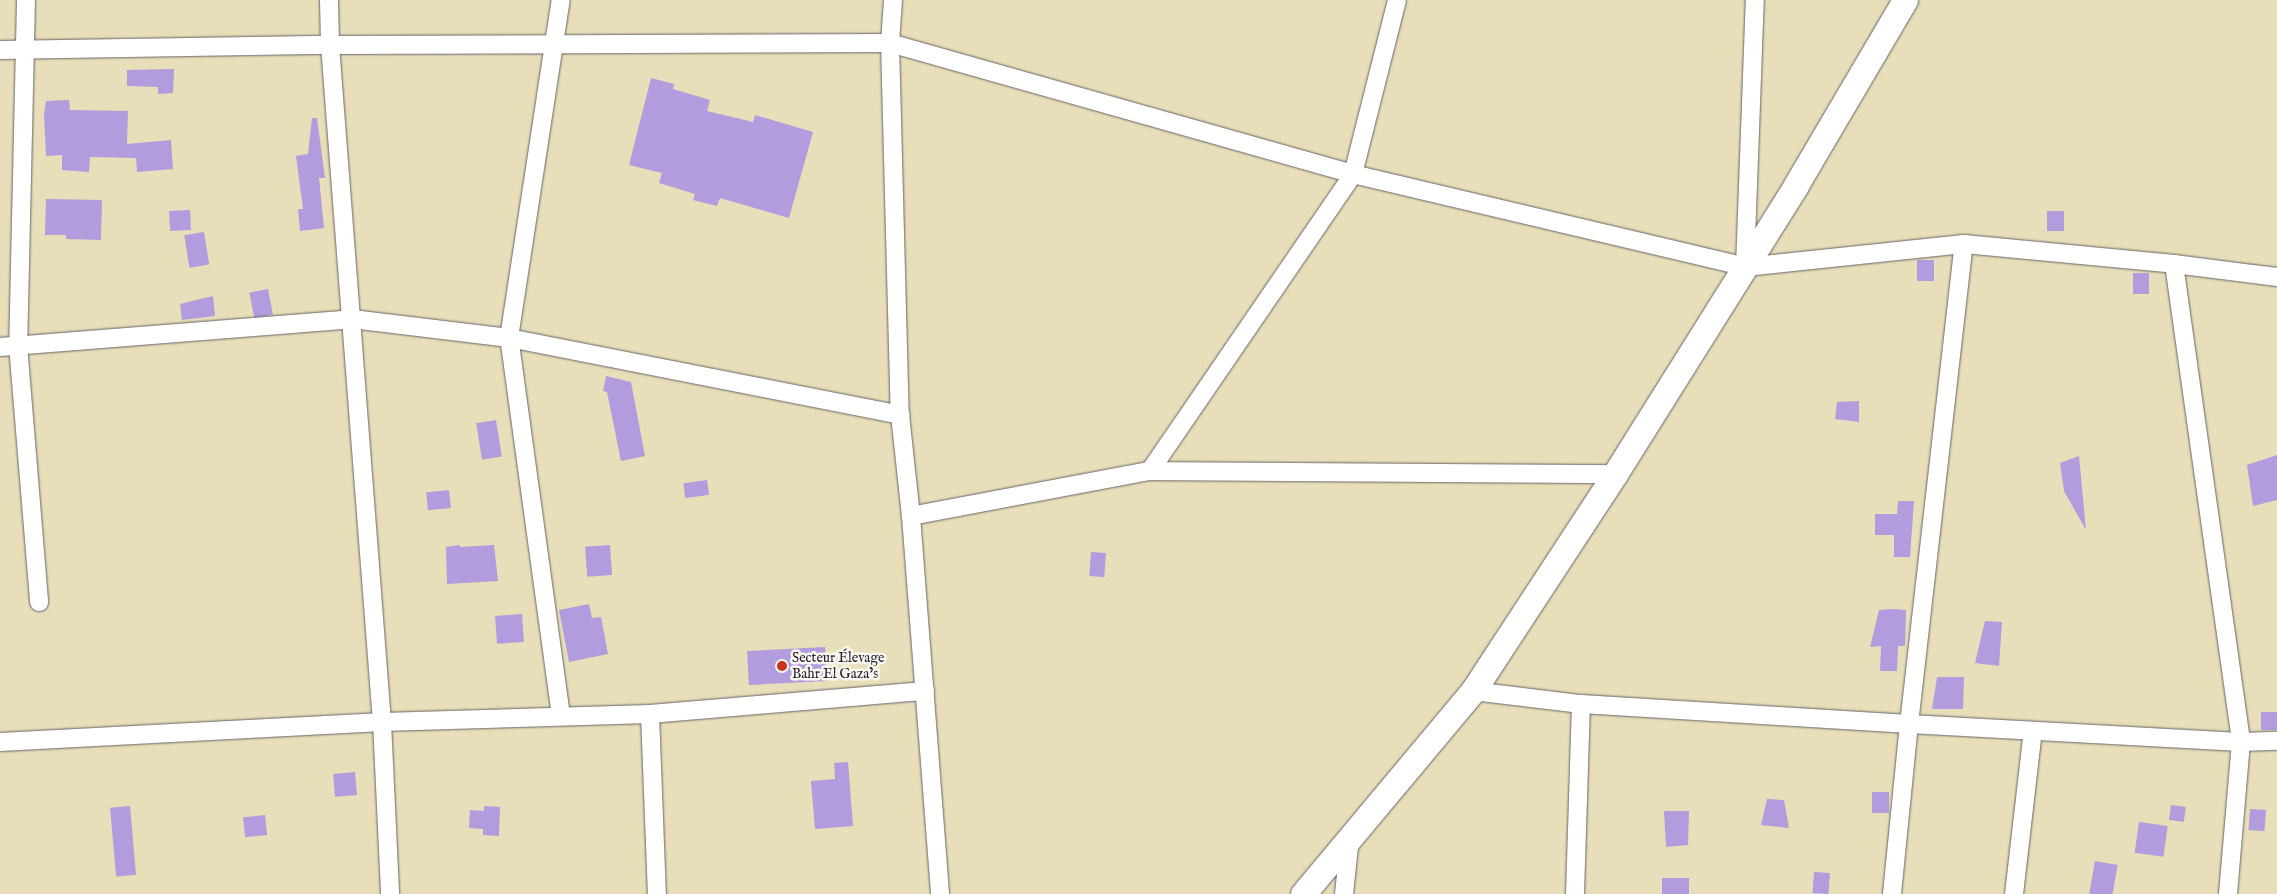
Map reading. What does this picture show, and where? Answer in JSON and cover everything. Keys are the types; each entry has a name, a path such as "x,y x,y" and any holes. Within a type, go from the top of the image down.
{"main road":[{"path":"1303,894 1473,691 1615,474 1796,185 1905,0"}],"street":[{"path":"26,0 18,345 39,602"},
{"path":"329,0 330,44 382,722 390,894"},
{"path":"561,0 509,338 561,716"},
{"path":"893,0 890,43 900,415 911,516 940,894"},
{"path":"1150,471 1353,174 1397,0"},
{"path":"1745,266 1755,0"},
{"path":"0,50 330,44 890,43 1353,174 1745,266 1964,244 2174,264 2277,277"},
{"path":"1892,894 1909,724 1964,244"},
{"path":"2174,264 2241,742 2228,894"},
{"path":"0,346 352,319 509,338 900,415"},
{"path":"911,516 1150,471 1615,474"},
{"path":"0,742 382,722 650,714 925,691"},
{"path":"1473,691 1581,704 2033,731 2241,742 2277,741"},
{"path":"1575,894 1581,704"},
{"path":"650,714 657,894"},
{"path":"2014,894 2033,731"},
{"path":"1344,894 1350,837"}],"building":[{"path":"174,69 173,93 158,94 158,87 127,86 127,70"},
{"path":"651,78 674,84 673,89 710,100 707,111 753,122 755,115 813,132 789,218 720,198 717,206 693,200 695,194 659,183 662,173 629,165"},
{"path":"69,100 70,110 128,111 127,144 171,140 173,169 137,172 136,158 90,157 89,172 62,170 62,155 46,156 44,115 46,101"},
{"path":"312,118 317,118 325,178 319,178 324,228 300,231 298,209 303,209 296,156 308,154"},
{"path":"46,199 102,200 101,240 66,239 66,235 45,235"},
{"path":"190,210 191,230 170,231 169,211"},
{"path":"2047,211 2064,211 2064,231 2047,231"},
{"path":"204,232 209,265 189,268 184,235"},
{"path":"1917,260 1934,260 1934,281 1917,281"},
{"path":"2133,273 2149,273 2149,294 2133,294"},
{"path":"268,289 273,315 254,318 249,293"},
{"path":"213,296 215,316 182,320 180,304"},
{"path":"606,376 631,382 645,456 621,461 607,392 603,391"},
{"path":"1859,401 1859,422 1835,419 1837,402"},
{"path":"496,420 502,457 482,460 476,423"},
{"path":"2277,455 2277,500 2253,506 2247,465"},
{"path":"2079,456 2086,530 2064,491 2060,463"},
{"path":"707,480 709,495 685,498 683,483"},
{"path":"449,490 451,508 428,510 426,492"},
{"path":"1898,501 1914,501 1910,557 1894,557 1894,535 1875,535 1875,514 1897,514"},
{"path":"460,545 460,547 494,545 498,581 447,584 446,547"},
{"path":"610,545 612,575 587,577 585,547"},
{"path":"1091,552 1106,553 1104,577 1089,576"},
{"path":"589,604 592,618 601,617 608,654 569,662 559,610"},
{"path":"1879,610 1906,610 1905,646 1898,646 1897,671 1880,671 1881,646 1870,647"},
{"path":"522,614 524,642 497,644 495,616"},
{"path":"1985,621 2002,622 1999,666 1975,663"},
{"path":"825,647 827,681 749,685 747,651"},
{"path":"1937,677 1964,677 1963,709 1932,709"},
{"path":"2261,712 2277,712 2277,730 2261,730"},
{"path":"848,762 853,826 815,829 811,781 835,779 834,763"},
{"path":"355,772 357,795 335,797 333,774"},
{"path":"1872,792 1889,792 1889,813 1872,813"},
{"path":"1767,799 1784,800 1789,828 1761,825"},
{"path":"2171,805 2186,807 2184,822 2169,820"},
{"path":"130,806 136,875 116,876 110,808"},
{"path":"484,806 500,807 499,836 483,835 483,829 469,828 470,810 484,811"},
{"path":"2250,809 2266,810 2264,831 2249,830"},
{"path":"1664,811 1689,811 1688,845 1666,847"},
{"path":"265,815 267,835 245,837 243,817"},
{"path":"2139,822 2168,826 2163,857 2135,853"},
{"path":"2095,861 2118,865 2113,894 2089,894"},
{"path":"1814,872 1830,873 1829,894 1813,893"},
{"path":"1662,878 1689,878 1689,894 1662,894"}],"place":[{"name":"Secteur Élevage Bahr El Gaza’s","path":"782,666"}]}
